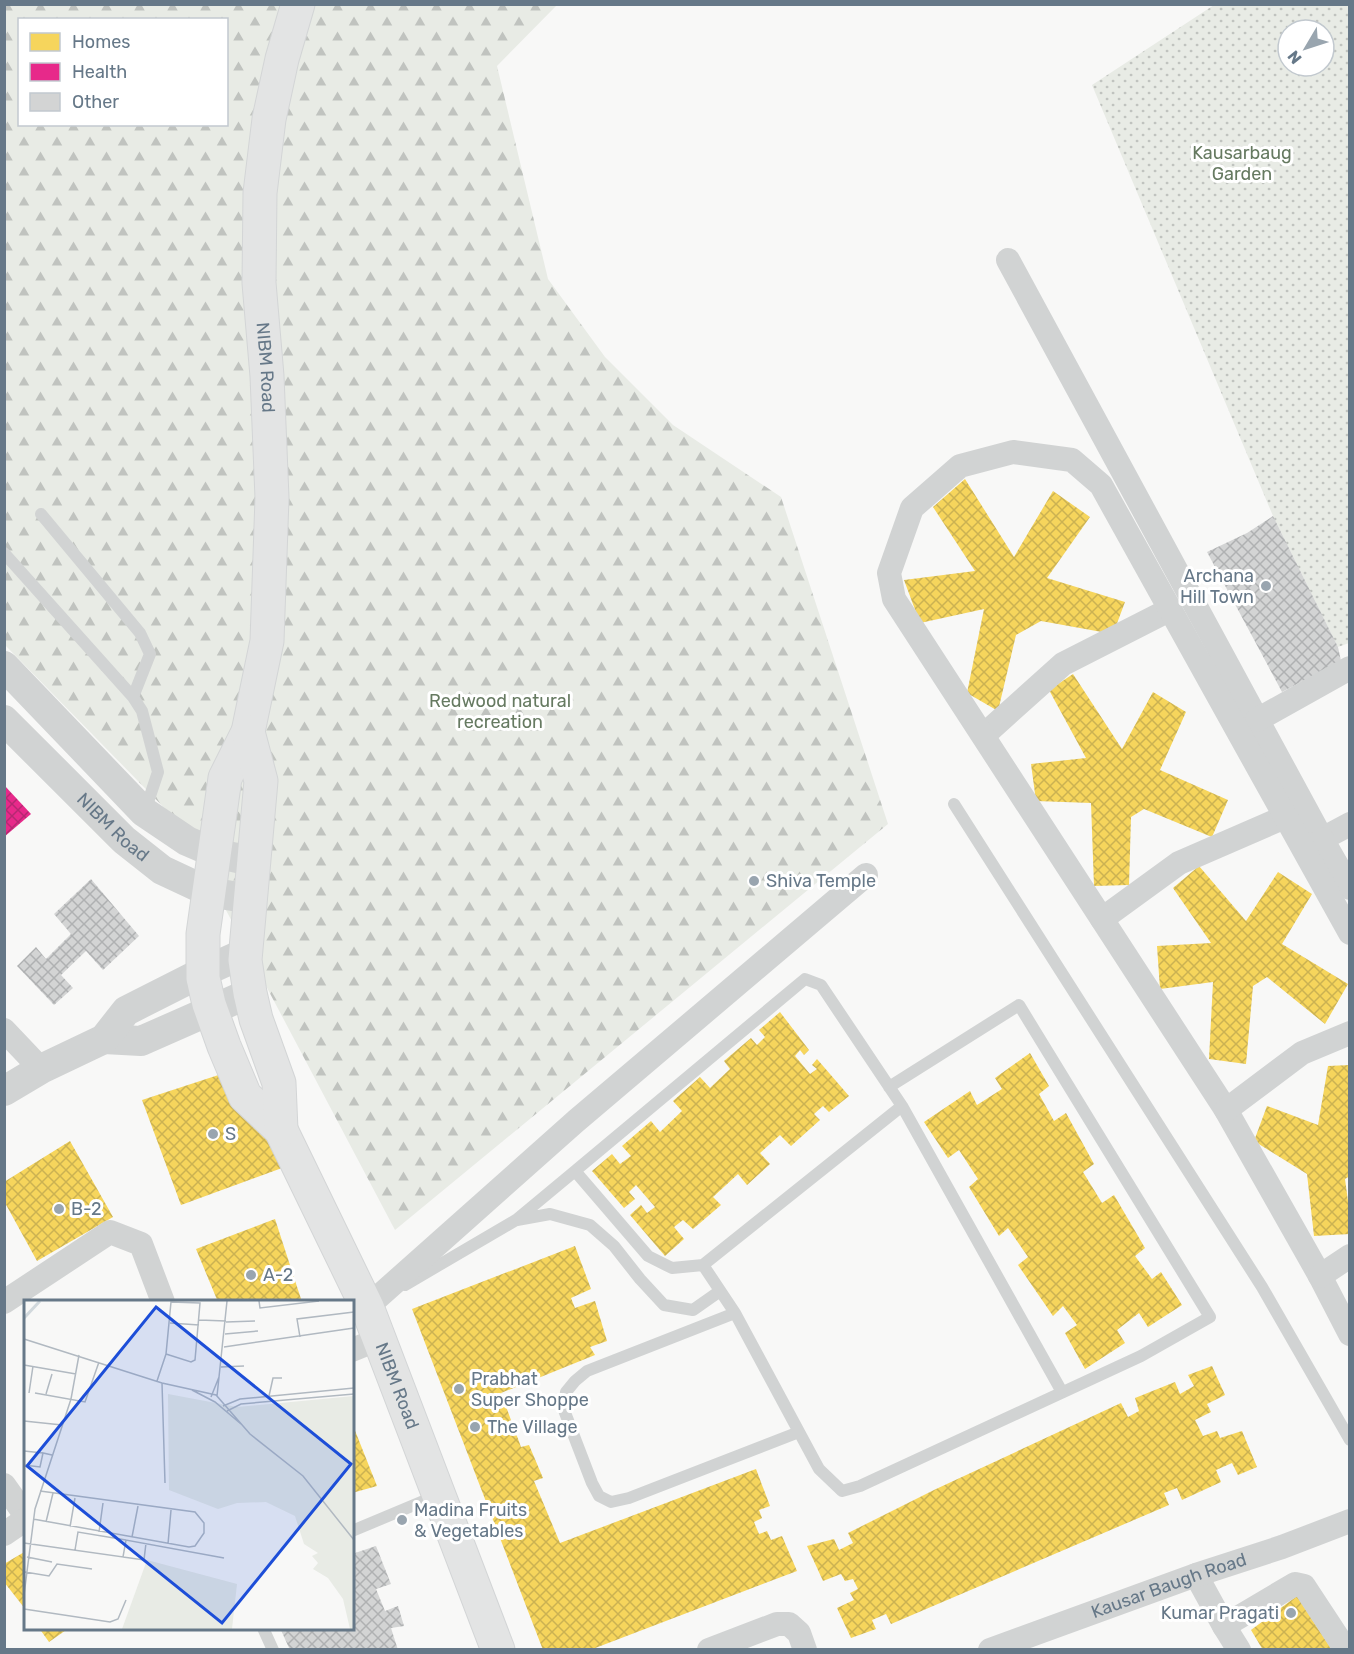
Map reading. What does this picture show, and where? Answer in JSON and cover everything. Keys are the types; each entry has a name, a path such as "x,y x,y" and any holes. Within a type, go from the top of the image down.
{"main road":[{"name":"NIBM Road","path":"298,4 282,59 269,119 260,193 259,283 267,376 272,498 267,641 248,732 225,778 203,934 203,972 211,1009 245,1096 281,1130 367,1307 366,1345 439,1494 498,1650"},
{"name":"NIBM Road","path":"248,732 261,781 245,953 256,1019 279,1083 281,1130"}],"street":[{"path":"1008,260 1350,888"},
{"path":"1350,933 1101,485 1072,460 1013,452 960,466 912,507 888,573 894,599 1226,1110 1320,1276 1350,1334"},
{"path":"984,735 1063,664 1169,610"},
{"name":"NIBM Road","path":"4,666 144,812 187,842 214,853 254,862"},
{"path":"1257,720 1350,668"},
{"name":"NIBM Road","path":"4,720 124,840 162,870 209,892 250,899"},
{"path":"124,840 144,812"},
{"path":"1102,919 1179,863 1285,816"},
{"path":"1322,839 1350,824"},
{"path":"367,1307 576,1121 866,875"},
{"path":"4,1091 41,1069 104,1039 126,1011 245,953"},
{"path":"104,1039 141,1041 250,993"},
{"path":"4,1030 41,1069"},
{"path":"1226,1110 1302,1053 1350,1033"},
{"path":"4,1302 110,1233 141,1244 162,1300"},
{"path":"1320,1276 1350,1256"},
{"path":"4,1485 24,1514"},
{"path":"4,1534 24,1519"},
{"name":"Kausar Baugh Road","path":"1000,1648 1350,1521"},
{"path":"1196,1575 1239,1650"},
{"path":"1224,1626 1295,1584 1304,1586 1346,1650"},
{"path":"709,1650 777,1624 789,1624 799,1633 805,1650"}],"lane":[{"path":"41,514 140,633 150,654 134,697"},
{"path":"4,553 134,697 142,711 158,772 144,812"},
{"path":"954,804 1262,1287 1350,1440"},
{"path":"367,1307 516,1220 806,980 821,985 902,1106 1062,1392"},
{"path":"703,1265 735,1313 819,1469 842,1491 860,1486 1141,1356 1210,1317 1019,1005 889,1087"},
{"path":"575,1171 648,1256 672,1268 703,1265 902,1106"},
{"path":"516,1220 550,1214 590,1226 614,1246 664,1305 693,1310 720,1291"},
{"path":"735,1313 587,1371 575,1381 566,1392 564,1410 592,1483 599,1496 611,1502 629,1498 799,1432"},
{"path":"354,1530 439,1494"},
{"path":"263,1630 273,1650"}],"green space":[{"name":"Redwood natural recreation","path":"4,5 557,5 497,66 548,279 605,357 673,425 781,497 888,824 395,1230 181,825 5,645"},
{"name":"Kausarbaug Garden","path":"1214,5 1349,5 1349,643 1338,647 1273,516 1092,85"}],"building: Homes":[{"path":"965,479 1014,557 1053,491 1090,517 1047,578 1125,602 1113,634 1041,621 1016,635 998,711 967,693 984,609 920,623 904,580 975,571 933,507"},
{"path":"1073,674 1122,749 1153,692 1186,712 1160,770 1228,800 1212,837 1144,809 1131,817 1129,885 1094,886 1091,803 1036,801 1031,764 1086,758 1049,690"},
{"path":"1199,866 1246,921 1278,872 1312,894 1282,944 1348,984 1325,1024 1267,977 1253,986 1246,1064 1209,1059 1213,982 1160,989 1157,946 1211,943 1173,888"},
{"path":"780,1012 809,1050 804,1055 800,1050 795,1056 810,1074 817,1069 812,1065 817,1059 849,1096 829,1112 823,1106 814,1114 820,1120 791,1146 780,1135 760,1153 770,1164 747,1185 738,1174 713,1197 721,1205 693,1229 683,1220 674,1227 684,1239 665,1256 630,1215 641,1205 647,1213 655,1207 636,1185 629,1192 635,1199 624,1208 592,1171 612,1154 620,1164 631,1156 622,1146 651,1121 660,1132 682,1111 673,1101 700,1077 710,1088 730,1069 724,1061 751,1038 757,1045 765,1037 759,1030"},
{"path":"1030,1053 1049,1086 1039,1094 1054,1121 1066,1113 1094,1164 1083,1172 1102,1203 1114,1195 1145,1248 1135,1256 1152,1279 1161,1272 1182,1305 1148,1327 1139,1313 1117,1330 1125,1343 1085,1369 1065,1333 1077,1325 1063,1306 1053,1316 1018,1265 1028,1257 1008,1228 999,1236 969,1187 978,1179 959,1150 948,1158 924,1122 970,1091 977,1105 1002,1089 995,1078"},
{"name":"S","path":"249,1065 282,1168 181,1205 142,1100"},
{"path":"1350,1065 1350,1176 1345,1179 1350,1234 1314,1236 1307,1174 1254,1141 1267,1106 1318,1125 1328,1066"},
{"name":"B-2","path":"70,1141 113,1217 37,1261 4,1201 4,1182"},
{"name":"A-2","path":"275,1219 301,1300 217,1300 196,1249"},
{"path":"575,1246 591,1289 571,1298 575,1308 595,1301 607,1341 590,1347 595,1355 501,1393 521,1447 529,1445 543,1478 534,1481 560,1543 756,1469 770,1506 759,1510 762,1518 754,1522 759,1534 767,1531 771,1540 782,1536 797,1571 590,1650 543,1650 412,1309"},
{"path":"1212,1366 1225,1395 1207,1404 1211,1412 1195,1420 1203,1436 1217,1431 1220,1438 1242,1431 1257,1467 1238,1475 1232,1463 1216,1470 1221,1482 1182,1500 1177,1488 1164,1493 1169,1505 891,1624 886,1614 872,1620 876,1629 851,1638 837,1608 854,1600 850,1593 858,1589 853,1579 845,1581 841,1574 823,1581 807,1546 834,1539 839,1550 853,1543 848,1533 936,1489 1121,1403 1128,1417 1139,1411 1135,1398 1175,1382 1180,1394 1194,1386 1188,1375"},
{"path":"354,1428 377,1486 354,1492"},
{"path":"24,1552 24,1607 4,1582 4,1564"},
{"name":"Kumar Pragati","path":"1297,1596 1332,1650 1263,1650 1251,1630"},
{"path":"40,1630 66,1630 49,1642"}],"building: Health":[{"path":"4,785 31,814 4,837"}],"building: Other":[{"name":"Archana Hill Town","path":"1273,516 1338,647 1341,661 1282,692 1207,552 1247,533"},
{"path":"91,879 139,936 103,970 86,951 61,975 73,988 54,1005 17,966 36,947 46,959 71,934 54,914"},
{"path":"376,1546 391,1584 376,1589 385,1611 398,1606 404,1626 391,1628 398,1650 290,1650 281,1630 354,1630 354,1553"}],"place":[{"name":"Archana Hill Town","path":"1266,586"},
{"name":"Shiva Temple","path":"754,881"},
{"name":"S","path":"213,1134"},
{"name":"B-2","path":"59,1209"},
{"name":"A-2","path":"251,1275"},
{"name":"Prabhat Super Shoppe","path":"459,1389"},
{"name":"The Village","path":"475,1427"},
{"name":"Madina Fruits & Vegetables","path":"402,1520"},
{"name":"Kumar Pragati","path":"1291,1613"}]}
